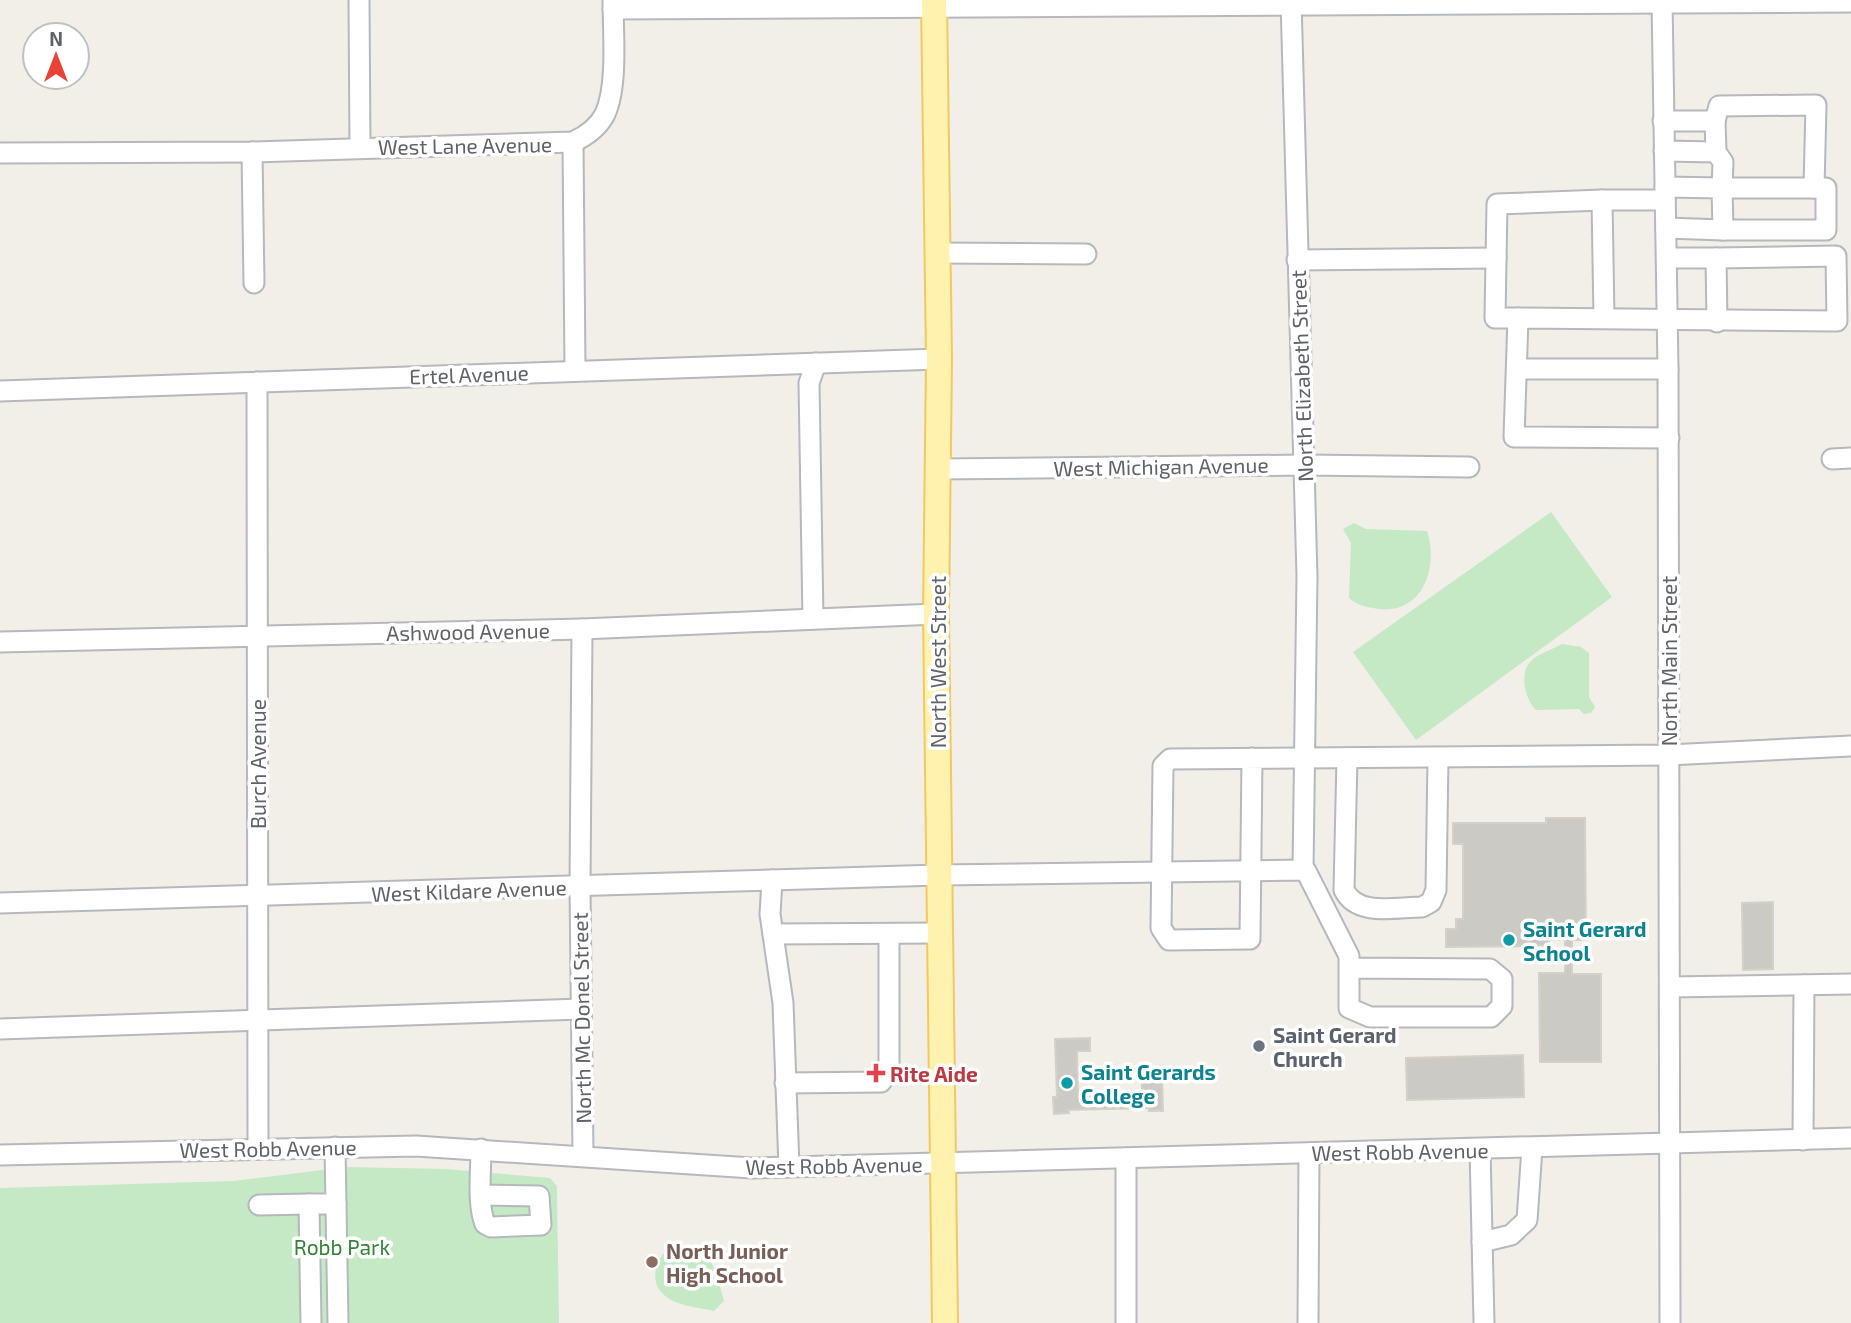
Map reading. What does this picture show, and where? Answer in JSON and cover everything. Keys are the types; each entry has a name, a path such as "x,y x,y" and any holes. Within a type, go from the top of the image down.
{"main road":[{"name":"North West Street","path":"934,5 939,359 936,614 946,1323"}],"street":[{"path":"359,0 360,147"},
{"name":"North Main Street","path":"1662,2 1669,438 1670,1323"},
{"name":"West Lane Avenue","path":"0,153 252,152 573,142 594,129 604,116 610,100 613,5 1851,2"},
{"name":"North Elizabeth Street","path":"1291,3 1305,465 1303,870"},
{"path":"1723,230 1723,162 1716,152 1715,121 1720,106 1816,105 1814,188"},
{"path":"1663,121 1715,121"},
{"path":"573,142 575,370"},
{"path":"1664,151 1716,152"},
{"path":"252,152 254,283"},
{"path":"1666,228 1826,230 1826,188 1722,188 1602,200 1497,204 1495,318 1837,321 1836,256 1667,258"},
{"path":"1602,200 1604,318"},
{"path":"938,253 1086,254"},
{"path":"1297,260 1496,258"},
{"path":"1716,258 1717,322"},
{"path":"1518,318 1514,437 1669,438"},
{"name":"Ertel Avenue","path":"0,391 939,359"},
{"path":"813,620 809,383 816,363"},
{"path":"1518,369 1668,369"},
{"name":"Burch Avenue","path":"257,382 258,1147"},
{"name":"West Michigan Avenue","path":"938,469 1305,465 1469,467"},
{"name":"Ashwood Avenue","path":"0,642 582,628 936,614"},
{"name":"North Mc Donel Street","path":"582,628 580,887 583,1155"},
{"path":"1252,758 1250,939 1169,940 1161,928 1163,766 1170,759 1305,755 1438,758 1668,755 1851,746"},
{"path":"1347,758 1344,890 1349,901 1361,908 1422,907 1431,902 1436,890 1438,758"},
{"path":"1303,870 1349,956 1349,968 1349,1008 1370,1017 1491,1017 1502,1006 1502,979 1490,969 1349,968"},
{"name":"West Kildare Avenue","path":"0,903 257,898 939,875 1303,870"},
{"path":"772,880 773,934 783,1003 789,1167"},
{"path":"773,934 940,933"},
{"path":"785,1083 881,1082 886,1078 889,1071 889,934"},
{"path":"1671,987 1851,984"},
{"path":"1803,1140 1804,985"},
{"path":"0,1029 257,1018 581,1009"},
{"name":"West Robb Avenue","path":"0,1155 335,1146 481,1149 723,1167 789,1167 1851,1138"},
{"path":"335,1146 338,1323"},
{"path":"1482,1242 1511,1235 1527,1220 1532,1148"},
{"path":"481,1149 482,1195"},
{"path":"1480,1149 1484,1323"},
{"path":"1308,1323 1309,1153"},
{"path":"1126,1158 1126,1323"},
{"path":"309,1204 310,1323"},
{"path":"259,1205 336,1204"}],"green space":[{"path":"1551,512 1612,597 1416,740 1353,652"},
{"path":"1354,523 1366,529 1427,531 1431,559 1429,573 1417,596 1407,604 1394,609 1379,609 1367,607 1349,598 1351,543 1343,529"},
{"path":"1562,644 1581,647 1589,653 1589,697 1595,707 1591,713 1584,714 1579,709 1536,710 1526,693 1524,679 1528,665 1539,655"},
{"name":"Robb Park","path":"346,1167 445,1169 550,1178 557,1186 559,1323 0,1323 0,1188 233,1181"},
{"path":"690,1247 705,1255 717,1276 724,1301 714,1311 673,1301 658,1288 655,1275 662,1255 673,1248"}],"building":[{"name":"Saint Gerard School","path":"1546,818 1585,818 1586,940 1572,940 1572,974 1601,974 1601,1062 1540,1062 1539,973 1565,973 1565,940 1549,940 1549,946 1446,947 1446,929 1456,929 1456,919 1463,919 1463,844 1453,844 1453,823 1546,823"},
{"path":"1773,902 1773,969 1743,970 1742,903"},
{"name":"Saint Gerards College","path":"1090,1038 1090,1051 1077,1051 1078,1092 1142,1091 1142,1076 1162,1075 1163,1111 1149,1111 1149,1108 1068,1110 1069,1113 1054,1114 1053,1097 1057,1097 1055,1039"},
{"path":"1523,1055 1524,1097 1407,1100 1406,1058"}],"place":[{"name":"Saint Gerard School","path":"1509,940"},
{"name":"Saint Gerard Church","path":"1259,1046"},
{"name":"Rite Aide","path":"876,1073"},
{"name":"Saint Gerards College","path":"1067,1083"},
{"name":"North Junior High School","path":"652,1262"}]}
